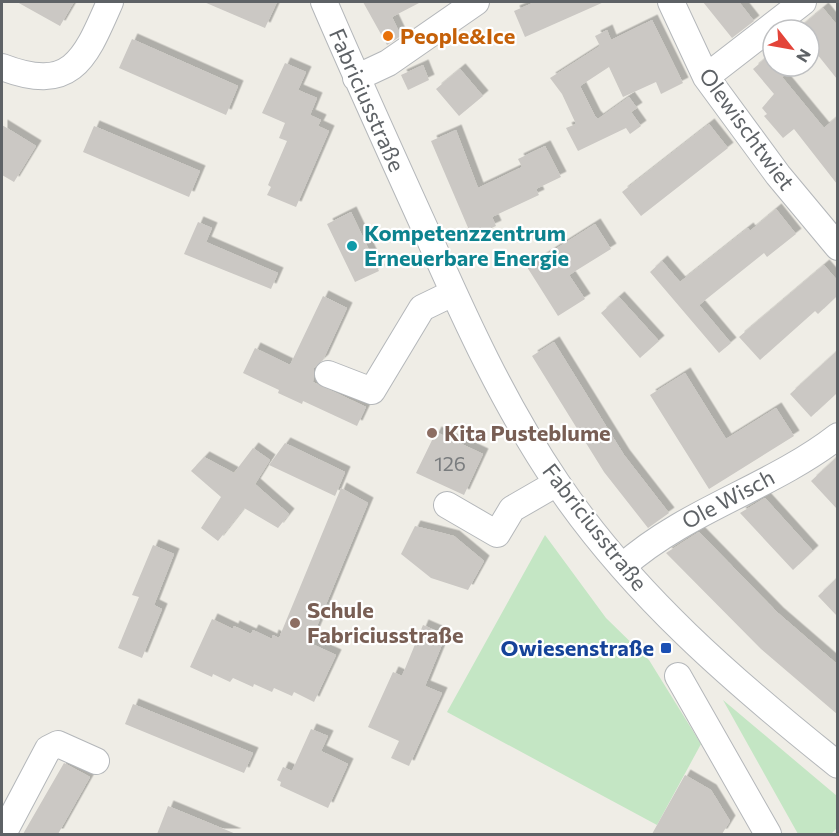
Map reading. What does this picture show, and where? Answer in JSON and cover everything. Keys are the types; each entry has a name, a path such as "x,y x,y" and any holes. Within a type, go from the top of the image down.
{"street":[{"path":"2,67 37,77 72,68 84,57 110,2"},
{"name":"Fabriciusstraße","path":"324,2 453,293 513,411 557,483 623,566 694,642 837,765"},
{"path":"356,78 388,63 476,2"},
{"name":"Olewischtwiet","path":"670,2 706,77 778,175 837,247"},
{"path":"706,77 803,2"},
{"path":"328,374 372,391 422,308 453,293"},
{"name":"Ole Wisch","path":"623,566 668,531 808,456 837,436"},
{"path":"447,505 497,534 512,509 524,505 557,483"},
{"path":"678,676 768,834"},
{"path":"3,834 48,749 58,744 96,761"}],"green space":[{"path":"545,535 606,618 649,660 701,744 657,825 447,712"},
{"path":"723,700 837,796 837,828 831,834 798,834"}],"building":[{"path":"17,2 74,2 60,26"},
{"path":"204,2 277,2 265,28"},
{"path":"363,2 421,2 392,17 401,36 387,45"},
{"path":"535,2 604,2 525,37 514,11"},
{"path":"703,2 739,2 754,21 732,38"},
{"path":"823,8 837,25 837,79 821,59 821,18 811,18"},
{"path":"652,20 683,83 661,94 656,82 623,97 609,67 580,86 595,116 598,119 629,97 637,108 631,112 641,126 630,134 626,128 578,151 566,128 576,124 562,94 550,78 600,46 595,36 607,30 611,40"},
{"path":"132,39 238,86 226,115 119,68"},
{"path":"761,62 761,78 783,78 824,128 837,117 837,184 794,129 783,138 764,116 767,114 762,108 774,94 753,69"},
{"path":"285,63 306,72 298,90 317,98 310,115 321,120 318,126 329,131 296,207 267,195 271,187 268,185 287,141 279,138 285,123 262,113"},
{"path":"423,65 429,80 408,90 401,75"},
{"path":"460,69 483,96 459,116 436,89"},
{"path":"709,124 728,148 641,216 622,192"},
{"path":"2,125 36,146 14,182 2,175"},
{"path":"94,126 200,171 189,197 83,152"},
{"path":"456,130 478,188 522,167 518,159 545,146 561,177 536,189 539,195 492,217 496,226 472,237 431,141"},
{"path":"776,209 796,234 767,257 764,253 699,305 731,343 719,353 650,272 662,261 680,282 748,228 750,231"},
{"name":"Kompetenzzentrum Erneuerbare Energie","path":"351,212 379,271 355,282 327,224"},
{"path":"198,222 212,228 206,242 278,273 271,289 184,254"},
{"path":"595,224 611,249 569,275 585,299 558,316 527,267"},
{"path":"824,265 837,280 837,296 818,314 815,311 760,360 739,337"},
{"path":"323,296 347,308 323,360 314,368 313,382 366,407 357,426 303,401 302,404 278,393 279,390 243,373 255,348 290,365"},
{"path":"619,297 659,341 640,358 601,313"},
{"path":"554,342 624,455 669,513 648,528 604,472 532,356"},
{"path":"837,351 837,393 811,417 790,394"},
{"path":"685,373 726,439 776,408 794,436 709,489 650,395"},
{"path":"436,432 483,454 464,495 416,473"},
{"path":"285,443 345,472 335,496 269,465"},
{"path":"253,448 270,460 255,484 289,514 278,528 244,508 218,541 201,528 221,497 191,471 204,457 234,473"},
{"path":"837,457 837,509 811,481"},
{"path":"341,488 368,503 310,643 336,655 314,702 294,692 292,696 274,688 272,692 233,678 230,682 190,667 212,619 233,629 234,626 251,634 253,630 272,639 273,635 279,638"},
{"path":"765,498 813,551 793,570 740,513"},
{"path":"415,526 454,536 484,561 468,590 431,578 401,554"},
{"path":"699,532 778,613 837,664 837,714 761,649 666,553"},
{"path":"153,545 174,554 154,605 162,609 142,658 118,648 139,597 132,595"},
{"path":"837,578 837,616 818,596"},
{"path":"423,625 446,635 425,686 442,693 409,766 391,758 399,741 368,727 393,672 402,676"},
{"path":"133,704 253,753 244,773 125,724"},
{"path":"311,729 328,736 321,751 348,764 328,808 280,786 281,782 277,780 283,767 292,771"},
{"path":"64,763 90,777 58,834 23,834"},
{"path":"685,775 711,790 730,821 722,834 652,834"},
{"path":"168,806 236,834 157,834"}],"place":[{"name":"People&Ice","path":"388,36"},
{"name":"Kompetenzzentrum Erneuerbare Energie","path":"352,246"},
{"name":"Kita Pusteblume","path":"432,433"},
{"name":"Schule Fabriciusstraße","path":"295,623"},
{"name":"Owiesenstraße","path":"666,648"}]}
